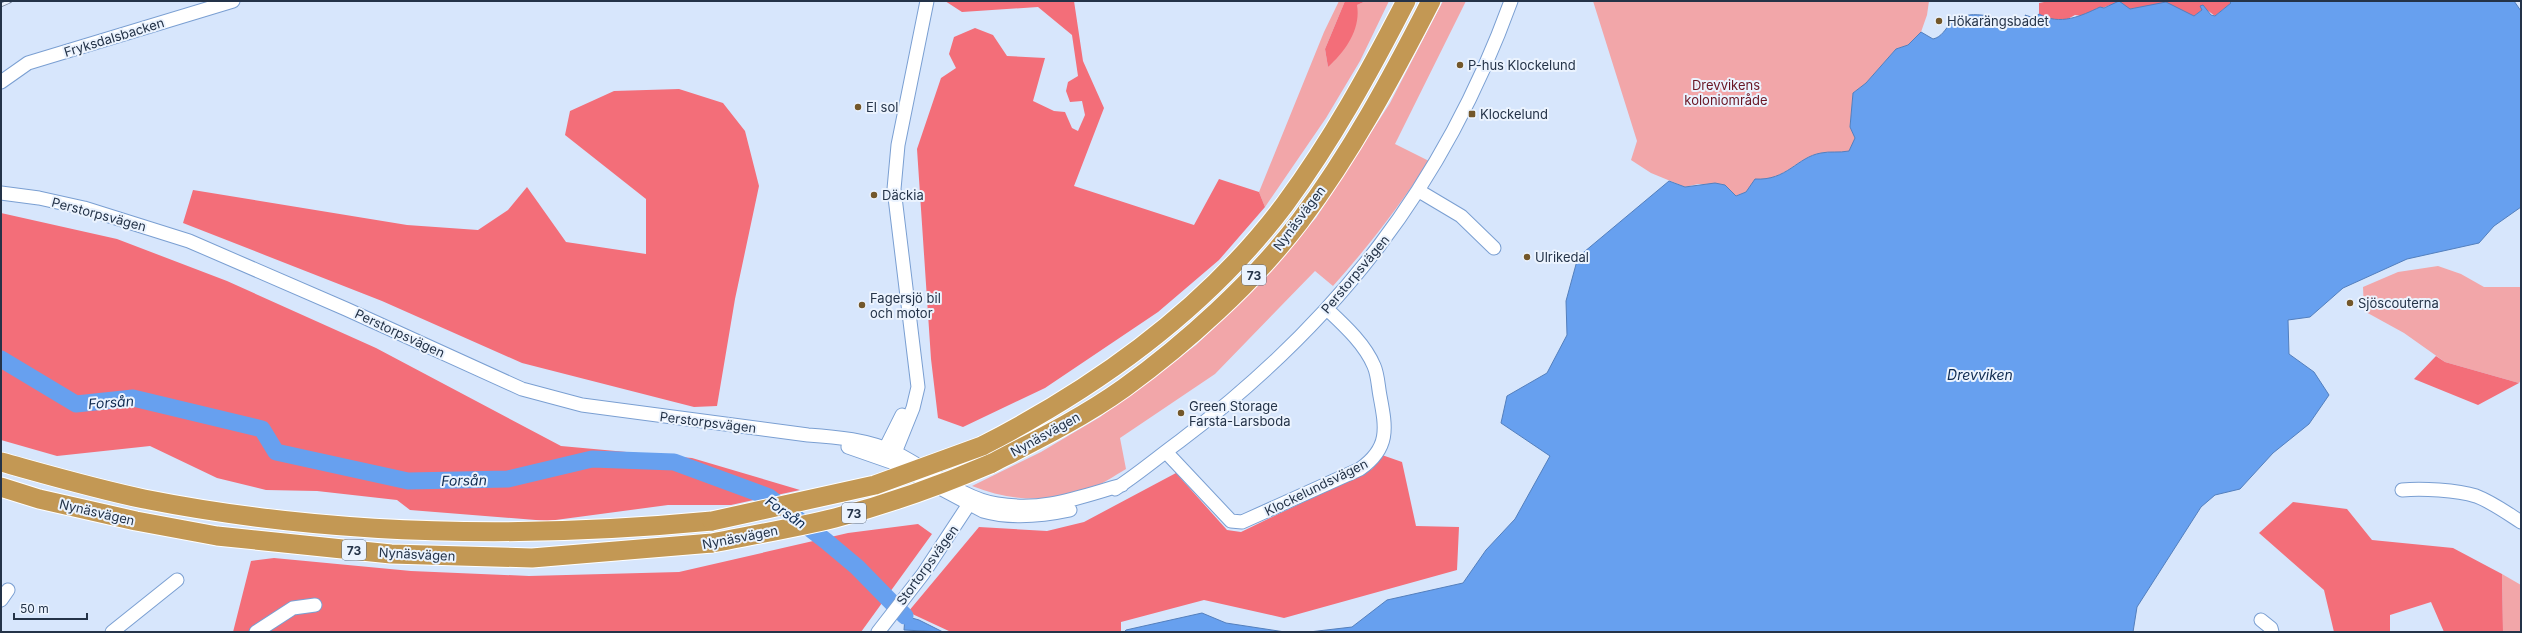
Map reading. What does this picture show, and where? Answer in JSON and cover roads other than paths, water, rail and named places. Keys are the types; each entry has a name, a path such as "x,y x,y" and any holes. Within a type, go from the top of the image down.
{"highway":[{"name":"Nynäsvägen","path":"1,462 152,500 290,520 400,530 531,533 712,521 875,485 982,446 1042,415 1116,365 1193,303 1237,260 1284,204 1334,134 1379,54 1406,1"},
{"name":"Nynäsvägen","path":"1,487 39,499 136,521 217,536 391,554 532,558 712,543 833,518 882,505 942,485 990,464 1052,432 1124,388 1209,319 1254,275 1300,221 1353,142 1400,61 1431,1"}],"street":[{"name":"Fryksdalsbacken","path":"1,82 28,63 232,1"},
{"path":"888,455 906,404 914,362 894,189 897,151 914,58 927,1"},
{"name":"Perstorpsvägen","path":"1,193 39,198 84,208 189,241 346,309 522,389 582,405 808,435 888,455 971,501 1025,506 1056,504 1075,500 1122,485 1225,407 1270,367 1327,309 1375,252 1439,159 1473,95 1511,1"},
{"path":"1419,190 1461,216 1494,248"},
{"name":"Klockelundsvägen","path":"1166,452 1231,521 1242,522 1360,469 1374,459 1382,446 1386,428 1374,365 1359,342 1327,309"},
{"path":"2402,490 2416,489 2475,496 2495,505 2521,522"},
{"name":"Stortorpsvägen","path":"878,632 915,583 971,501"},
{"path":"112,632 177,580"},
{"path":"256,632 293,608 315,605"},
{"path":"2261,620 2271,628 2272,632"}],"water":[{"name":"Drevviken","path":"2119,1 2130,9 2166,2 2194,16 2202,10 2200,6 2203,5 2211,15 2215,16 2231,3 2229,1 2514,1 2521,11 2521,207 2494,226 2479,243 2407,259 2343,288 2310,317 2288,320 2289,354 2314,372 2329,395 2309,424 2273,453 2240,489 2215,495 2201,507 2137,607 2133,632 1309,632 1352,627 1387,600 1463,583 1486,550 1515,519 1550,456 1501,423 1507,396 1547,373 1567,335 1566,301 1578,257 1669,181 1685,187 1715,183 1725,185 1736,196 1746,192 1755,179 1766,179 1784,173 1813,155 1824,152 1849,151 1855,138 1850,127 1853,93 1866,83 1896,49 1908,45 1921,32 1933,39 1941,35 1951,23 1958,18 1974,15 1982,15 2015,23 2017,20 2027,19 2025,15 2034,18 2039,14 2047,18 2070,18 2085,14 2100,7 2104,8"},
{"path":"1202,613 1226,623 1285,632 1124,632 1126,630"},
{"path":"905,616 919,620 943,632 904,630"}],"waterway":[{"name":"Forsån","path":"1,359 76,404 133,398 262,429 276,452 408,481 508,479 592,459 674,462 769,497 857,567 905,616"}],"railway":[{"path":"1,5 10,1"}],"place":[{"name":"Hökarängsbadet","path":"1939,21"},
{"name":"P-hus Klockelund","path":"1460,65"},
{"name":"El sol","path":"858,107"},
{"name":"Klockelund","path":"1472,114"},
{"name":"Däckia","path":"874,195"},
{"name":"Ulrikedal","path":"1527,257"},
{"name":"Sjöscouterna","path":"2350,303"},
{"name":"Fagersjö bil och motor","path":"862,305"},
{"name":"Green Storage Farsta-Larsboda","path":"1181,413"}],"park label":[{"name":"Drevvikens koloniområde","path":"1726,92"}]}
